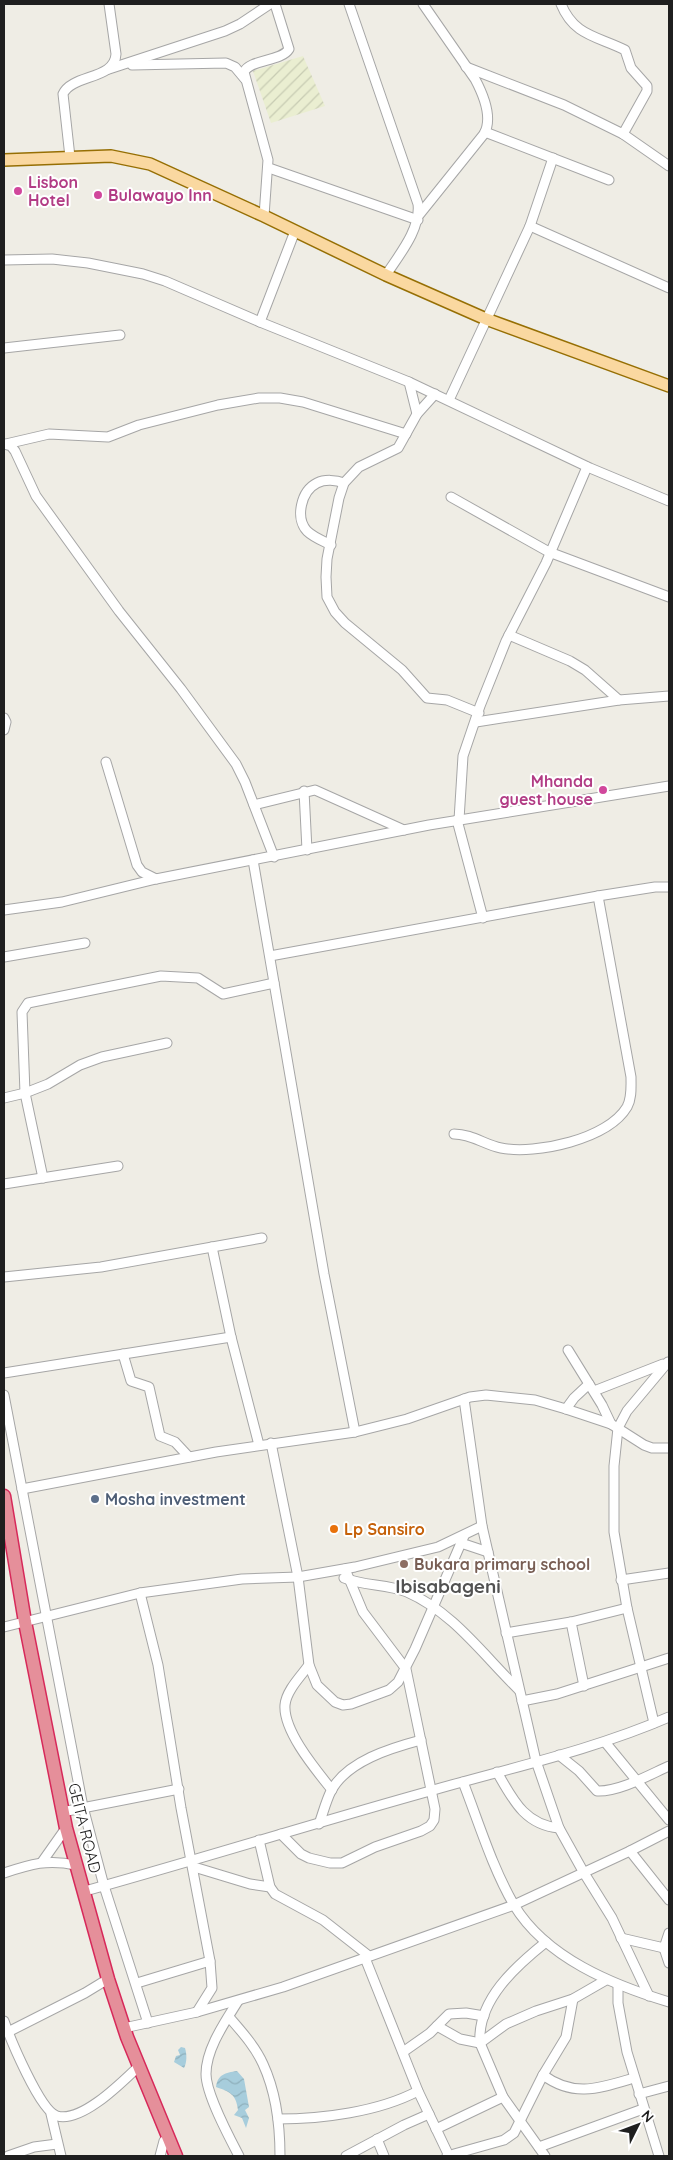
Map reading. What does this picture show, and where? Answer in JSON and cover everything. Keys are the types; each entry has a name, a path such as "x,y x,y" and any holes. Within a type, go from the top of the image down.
{"highway":[{"name":"GEITA ROAD","path":"4,1496 25,1622 66,1828 108,1979 137,2068 176,2156"}],"main road":[{"path":"4,160 111,156 150,164 386,275 486,319 669,386"}],"street":[{"path":"103,71 116,59 109,4"},
{"path":"70,157 63,94 70,86 103,71 225,31 240,24 270,4"},
{"path":"264,216 269,168 267,154 244,72 246,69 285,54 289,49 275,4"},
{"path":"349,4 417,196 418,217"},
{"path":"386,275 418,217 485,132 488,121 480,88 423,4"},
{"path":"561,4 566,16 578,29 625,50 631,68 647,86 623,134"},
{"path":"122,65 226,63 237,68 247,82"},
{"path":"466,67 564,106 623,134 669,166"},
{"path":"485,132 609,180"},
{"path":"449,400 530,226 553,158"},
{"path":"269,168 418,217"},
{"path":"530,226 669,288"},
{"path":"260,322 295,231"},
{"path":"4,260 52,259 88,263 129,271 165,282 409,382 587,467 669,501"},
{"path":"4,348 120,335"},
{"path":"409,382 418,414"},
{"path":"435,394 418,414 398,448 359,467 344,483 339,498 327,559 328,597 335,612 345,623 402,670 427,698 447,700 477,717 669,696"},
{"path":"5,444 49,434 108,437 138,425 218,405 259,398 280,398 302,402 406,434"},
{"path":"5,444 11,446 19,456 28,482 36,496 119,611 226,750 245,782 274,857"},
{"path":"483,918 458,820 463,756 492,674 587,467"},
{"path":"331,544 307,531 302,523 300,513 308,491 318,482 338,481 344,483"},
{"path":"451,497 549,552 669,597"},
{"path":"509,636 570,661 585,670 619,700"},
{"path":"4,718 6,722 4,730"},
{"path":"106,762 137,866 142,872 156,879"},
{"path":"4,910 62,902 156,879 404,830 669,786"},
{"path":"254,805 304,791 315,790 404,830"},
{"path":"304,791 307,850"},
{"path":"253,860 324,1274 355,1432"},
{"path":"270,956 598,896 655,887 669,888"},
{"path":"454,1134 477,1138 500,1148 540,1148 586,1136 608,1126 628,1106 631,1092 631,1077 598,896"},
{"path":"4,957 85,942"},
{"path":"43,1178 25,1093 22,1012 28,1003 157,977 198,978 223,994 274,983"},
{"path":"4,1098 25,1093 48,1084 80,1065 102,1057 167,1043"},
{"path":"4,1184 118,1166"},
{"path":"4,1278 101,1267 262,1238"},
{"path":"212,1247 230,1337 260,1445"},
{"path":"4,1373 230,1337"},
{"path":"568,1350 615,1426 614,1523 627,1608 654,1723"},
{"path":"123,1354 131,1380 149,1387 160,1436 175,1442 189,1457"},
{"path":"566,1409 574,1398 591,1388 668,1361"},
{"path":"615,1426 626,1410 668,1361"},
{"path":"4,1395 83,1807 104,1886 137,1983 148,2023"},
{"path":"22,1489 189,1457 271,1443 355,1432 407,1420 464,1399 486,1395 536,1400 615,1426 644,1445 652,1448 669,1448"},
{"path":"464,1399 482,1526 536,1761 560,1828 584,1873 612,1918 649,1996"},
{"path":"271,1443 298,1577 309,1665 317,1685 324,1694 343,1705 389,1690 398,1682 406,1669 463,1540"},
{"path":"4,1627 140,1593 242,1579 298,1577 345,1569 463,1540 482,1526"},
{"path":"463,1540 488,1552"},
{"path":"282,1834 301,1854 309,1858 330,1863 342,1863 375,1847 421,1831 430,1826 434,1820 436,1809 406,1669 363,1612 345,1569"},
{"path":"330,1572 348,1579 404,1591 434,1607 460,1628 519,1690"},
{"path":"622,1580 669,1573"},
{"path":"140,1593 158,1665 178,1789 210,1960 212,1988 197,2012"},
{"path":"506,1633 571,1622 627,1608"},
{"path":"571,1622 584,1686"},
{"path":"522,1701 584,1686 669,1658"},
{"path":"309,1665 287,1698 285,1705 286,1714 296,1738 332,1790"},
{"path":"85,1891 193,1863 259,1840 605,1742 669,1717"},
{"path":"319,1824 332,1790 344,1776 372,1756 394,1747 421,1740"},
{"path":"605,1742 669,1820"},
{"path":"559,1755 571,1763 597,1791 610,1790 636,1781 669,1766"},
{"path":"497,1772 510,1794 529,1818 540,1825 560,1828"},
{"path":"463,1782 495,1866 514,1905 524,1919 546,1942 606,1980 669,2002"},
{"path":"62,1812 178,1789"},
{"path":"42,1862 66,1828"},
{"path":"124,2028 197,2012 283,1988 514,1905 669,1831"},
{"path":"259,1840 270,1887 283,1900 323,1920 367,1957 418,2091 448,2156 504,2140 514,2133 543,2075 566,2036 573,1999"},
{"path":"630,1851 669,1900"},
{"path":"4,1873 42,1862 57,1861 76,1865"},
{"path":"193,1863 250,1884 270,1887"},
{"path":"669,1933 664,1948 669,1963"},
{"path":"621,1938 664,1948"},
{"path":"545,2156 503,2097 480,2043 480,2026 497,1990 508,1977 546,1942"},
{"path":"137,1983 210,1960"},
{"path":"8,2032 85,1993 108,1979"},
{"path":"437,2026 460,2039 480,2043 506,2024 522,2016 573,1999 606,1980"},
{"path":"618,1985 621,2026 634,2078 659,2156"},
{"path":"238,2001 209,2055 206,2075 213,2099 239,2156"},
{"path":"403,2052 437,2026 449,2014 455,2012 484,2016"},
{"path":"228,2017 255,2050 271,2084 278,2119 280,2156"},
{"path":"4,2020 27,2076 51,2114 61,2156"},
{"path":"399,2042 411,2046"},
{"path":"51,2114 58,2116 69,2115 89,2108 104,2098 137,2068 170,2156"},
{"path":"543,2075 555,2084 574,2089 612,2084 634,2078"},
{"path":"639,2094 669,2086"},
{"path":"278,2119 323,2118 339,2115 403,2098 418,2091"},
{"path":"436,2129 503,2097"},
{"path":"539,2146 644,2109"},
{"path":"346,2156 429,2114"},
{"path":"377,2139 384,2156"},
{"path":"160,2156 164,2141"},
{"path":"8,2156 34,2147 57,2144"}],"green space":[{"path":"303,56 325,106 271,123 253,71"}],"water":[{"path":"181,2047 185,2048 186,2053 184,2068 174,2062 176,2056 180,2055 178,2050"},
{"path":"237,2071 244,2079 249,2107 245,2110 249,2118 246,2128 242,2118 234,2115 238,2110 236,2100 232,2094 216,2087 220,2077"}],"place":[{"name":"Lisbon Hotel","path":"18,191"},
{"name":"Bulawayo Inn","path":"98,195"},
{"name":"Mhanda guest house","path":"603,790"},
{"name":"Mosha investment","path":"95,1499"},
{"name":"Lp Sansiro","path":"334,1529"},
{"name":"Bukara primary school","path":"404,1564"}],"district":[{"name":"Ibisabageni","path":"448,1586"}]}
